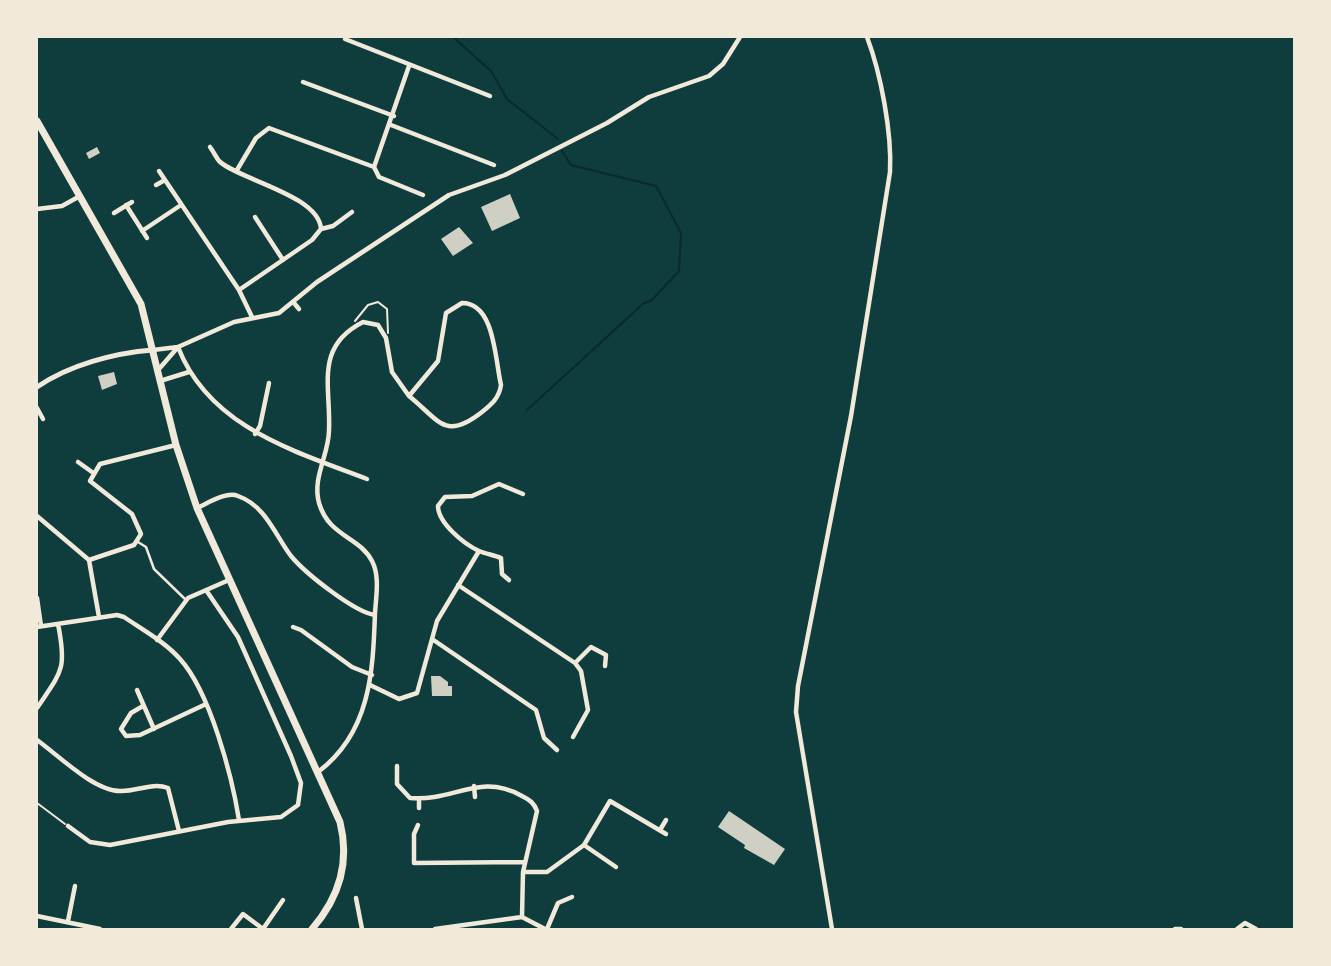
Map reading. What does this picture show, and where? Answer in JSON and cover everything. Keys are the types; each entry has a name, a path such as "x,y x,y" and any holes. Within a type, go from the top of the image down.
{"highway":[{"path":"37,121 132,285 153,350 176,445 197,508 340,822 344,852 336,893 316,928"}],"street":[{"path":"355,43 358,37"},
{"path":"37,387 64,373 108,358 178,347 252,317 279,313 317,282 449,195 505,175 607,123 649,97 709,76 723,64 740,37"},
{"path":"832,929 796,712 800,673 853,404 890,172 891,150 879,74 867,37"},
{"path":"345,39 490,96"},
{"path":"374,167 391,125 409,66"},
{"path":"303,82 394,116"},
{"path":"391,125 494,165"},
{"path":"237,170 256,138 269,128 374,167 379,177 423,195"},
{"path":"210,147 220,161 289,194 319,220 321,229"},
{"path":"159,172 239,290 252,317"},
{"path":"156,185 165,180"},
{"path":"37,209 62,206 81,196"},
{"path":"114,213 132,202"},
{"path":"126,205 147,238"},
{"path":"142,231 181,205"},
{"path":"239,290 312,240 321,229 333,226 352,212"},
{"path":"255,217 283,260"},
{"path":"294,303 299,309"},
{"path":"318,772 337,754 356,728 372,675 375,615 374,564 364,551 331,526 321,508 318,483 330,430 328,364 333,351 353,327 372,322 384,330 392,372 409,396 444,425 453,428 466,425 496,400 500,385 487,318 476,306 462,303 446,313 438,361 409,396"},
{"path":"158,371 178,347"},
{"path":"178,347 189,372 208,397 255,434 367,479"},
{"path":"160,381 189,372"},
{"path":"255,434 268,383"},
{"path":"37,408 43,419"},
{"path":"89,561 138,542 141,534 134,517 90,481 92,472 100,464 176,445"},
{"path":"78,462 92,472"},
{"path":"509,580 502,574 501,558 479,551 441,519 438,510 442,499 472,496 499,484 523,494"},
{"path":"197,508 225,496 239,496 265,514 293,558 305,570 355,607 375,615"},
{"path":"37,516 89,561 99,617"},
{"path":"138,542 146,547 154,569 186,600"},
{"path":"370,685 399,699 414,696 421,687 440,614 479,551"},
{"path":"158,640 186,600 229,580"},
{"path":"457,585 575,663 581,671 588,710 573,737"},
{"path":"68,826 90,842 110,845 239,820 281,817 298,805 301,783 239,637 206,590"},
{"path":"37,598 39,626 99,617 124,617 158,640 183,662 224,751 239,820"},
{"path":"37,708 62,668 64,659 58,624"},
{"path":"293,627 352,667 372,675"},
{"path":"432,639 536,710 544,738 557,750"},
{"path":"575,663 591,647 606,655 605,666"},
{"path":"137,690 154,729"},
{"path":"143,706 123,721 122,733 134,737 204,705"},
{"path":"37,740 102,788 120,791 149,786 169,788 179,831"},
{"path":"397,766 397,784 407,797 447,797 474,786 495,786 533,803 537,811 523,872 522,917"},
{"path":"474,786 475,797"},
{"path":"419,799 419,808"},
{"path":"523,872 547,872 584,845 610,801 666,834"},
{"path":"660,830 666,820"},
{"path":"418,825 414,834 414,863 525,862"},
{"path":"584,845 616,867"},
{"path":"68,921 75,886"},
{"path":"435,929 522,917 546,929 558,902 572,897"},
{"path":"356,898 362,929"},
{"path":"231,929 243,914 263,929 284,900"},
{"path":"37,916 100,929"},
{"path":"1237,929 1245,923 1256,929"},
{"path":"1175,929 1181,929"}],"path":[{"path":"353,327 369,304 378,302 387,309 390,330 386,338"},
{"path":"37,803 68,826"}],"building":[{"path":"97,147 100,153 89,159 86,153"},
{"path":"510,194 520,218 492,231 481,207"},
{"path":"459,227 473,243 453,256 441,239"},
{"path":"114,372 117,384 102,390 98,376"},
{"path":"431,676 440,676 448,682 448,686 452,686 452,696 432,696"},
{"path":"729,811 785,849 774,865 744,848 745,845 718,827"}],"waterway":[{"path":"453,37 491,71 507,99 558,139"},
{"path":"527,410 644,303 651,301 679,271 681,233 656,186 571,165 562,151"}]}
